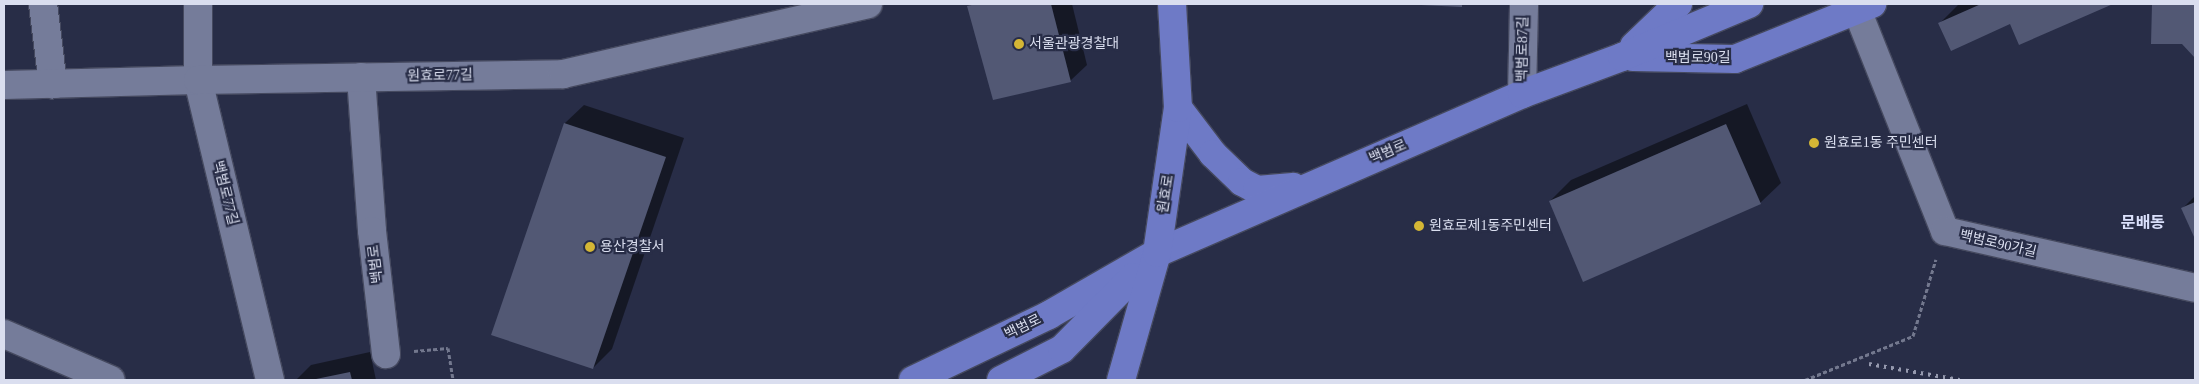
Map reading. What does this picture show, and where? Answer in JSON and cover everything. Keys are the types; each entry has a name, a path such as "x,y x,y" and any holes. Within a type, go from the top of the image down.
{"main road":[{"name":"원효로","path":"1121,380 1157,253 1178,108 1172,4"},
{"path":"1622,57 1678,4"},
{"name":"백범로","path":"1622,57 1733,4"},
{"name":"백범로","path":"913,380 1049,315 1157,253 1522,94 1622,57 1748,4"},
{"name":"백범로90길","path":"1622,57 1735,59 1864,7"},
{"path":"1178,108 1213,154 1242,182 1257,190 1312,186"},
{"name":"백범로","path":"1001,380 1062,349 1157,253"},
{"path":"961,357 986,361 991,372 1001,380"}],"street":[{"path":"43,4 53,84"},
{"name":"백범로77길","path":"198,4 198,80 270,380"},
{"name":"원효로77길","path":"4,85 563,74 778,14 868,4"},
{"name":"백범로87길","path":"1522,94 1524,4"},
{"name":"백범로90가길","path":"1864,7 1945,232 2195,288"},
{"name":"백범로","path":"361,78 372,231 386,354"},
{"path":"4,334 111,380"}],"path":[{"path":"1805,380 1913,336 1945,232"},
{"path":"386,354 448,348 453,380"}],"building":[{"name":"서울관광경찰대","path":"976,4 1051,4 1071,82 993,100 967,6"},
{"path":"1462,4 1462,7 1421,5"},
{"path":"1981,4 2113,4 2019,45 2010,24 1951,51 1938,23"},
{"path":"2152,4 2195,4 2195,58 2182,44 2151,44"},
{"path":"564,123 666,157 593,369 491,335"},
{"path":"1726,124 1761,204 1583,282 1549,201"},
{"path":"2195,202 2195,239 2181,208"},
{"path":"350,372 352,380 316,380 316,379"}],"railway":[{"path":"1869,364 1960,380"}],"place":[{"name":"서울관광경찰대","path":"1019,44"},
{"name":"원효로1동 주민센터","path":"1814,143"},
{"name":"원효로제1동주민센터","path":"1419,226"},
{"name":"용산경찰서","path":"590,247"}],"district":[{"name":"문배동","path":"2143,223"}]}
